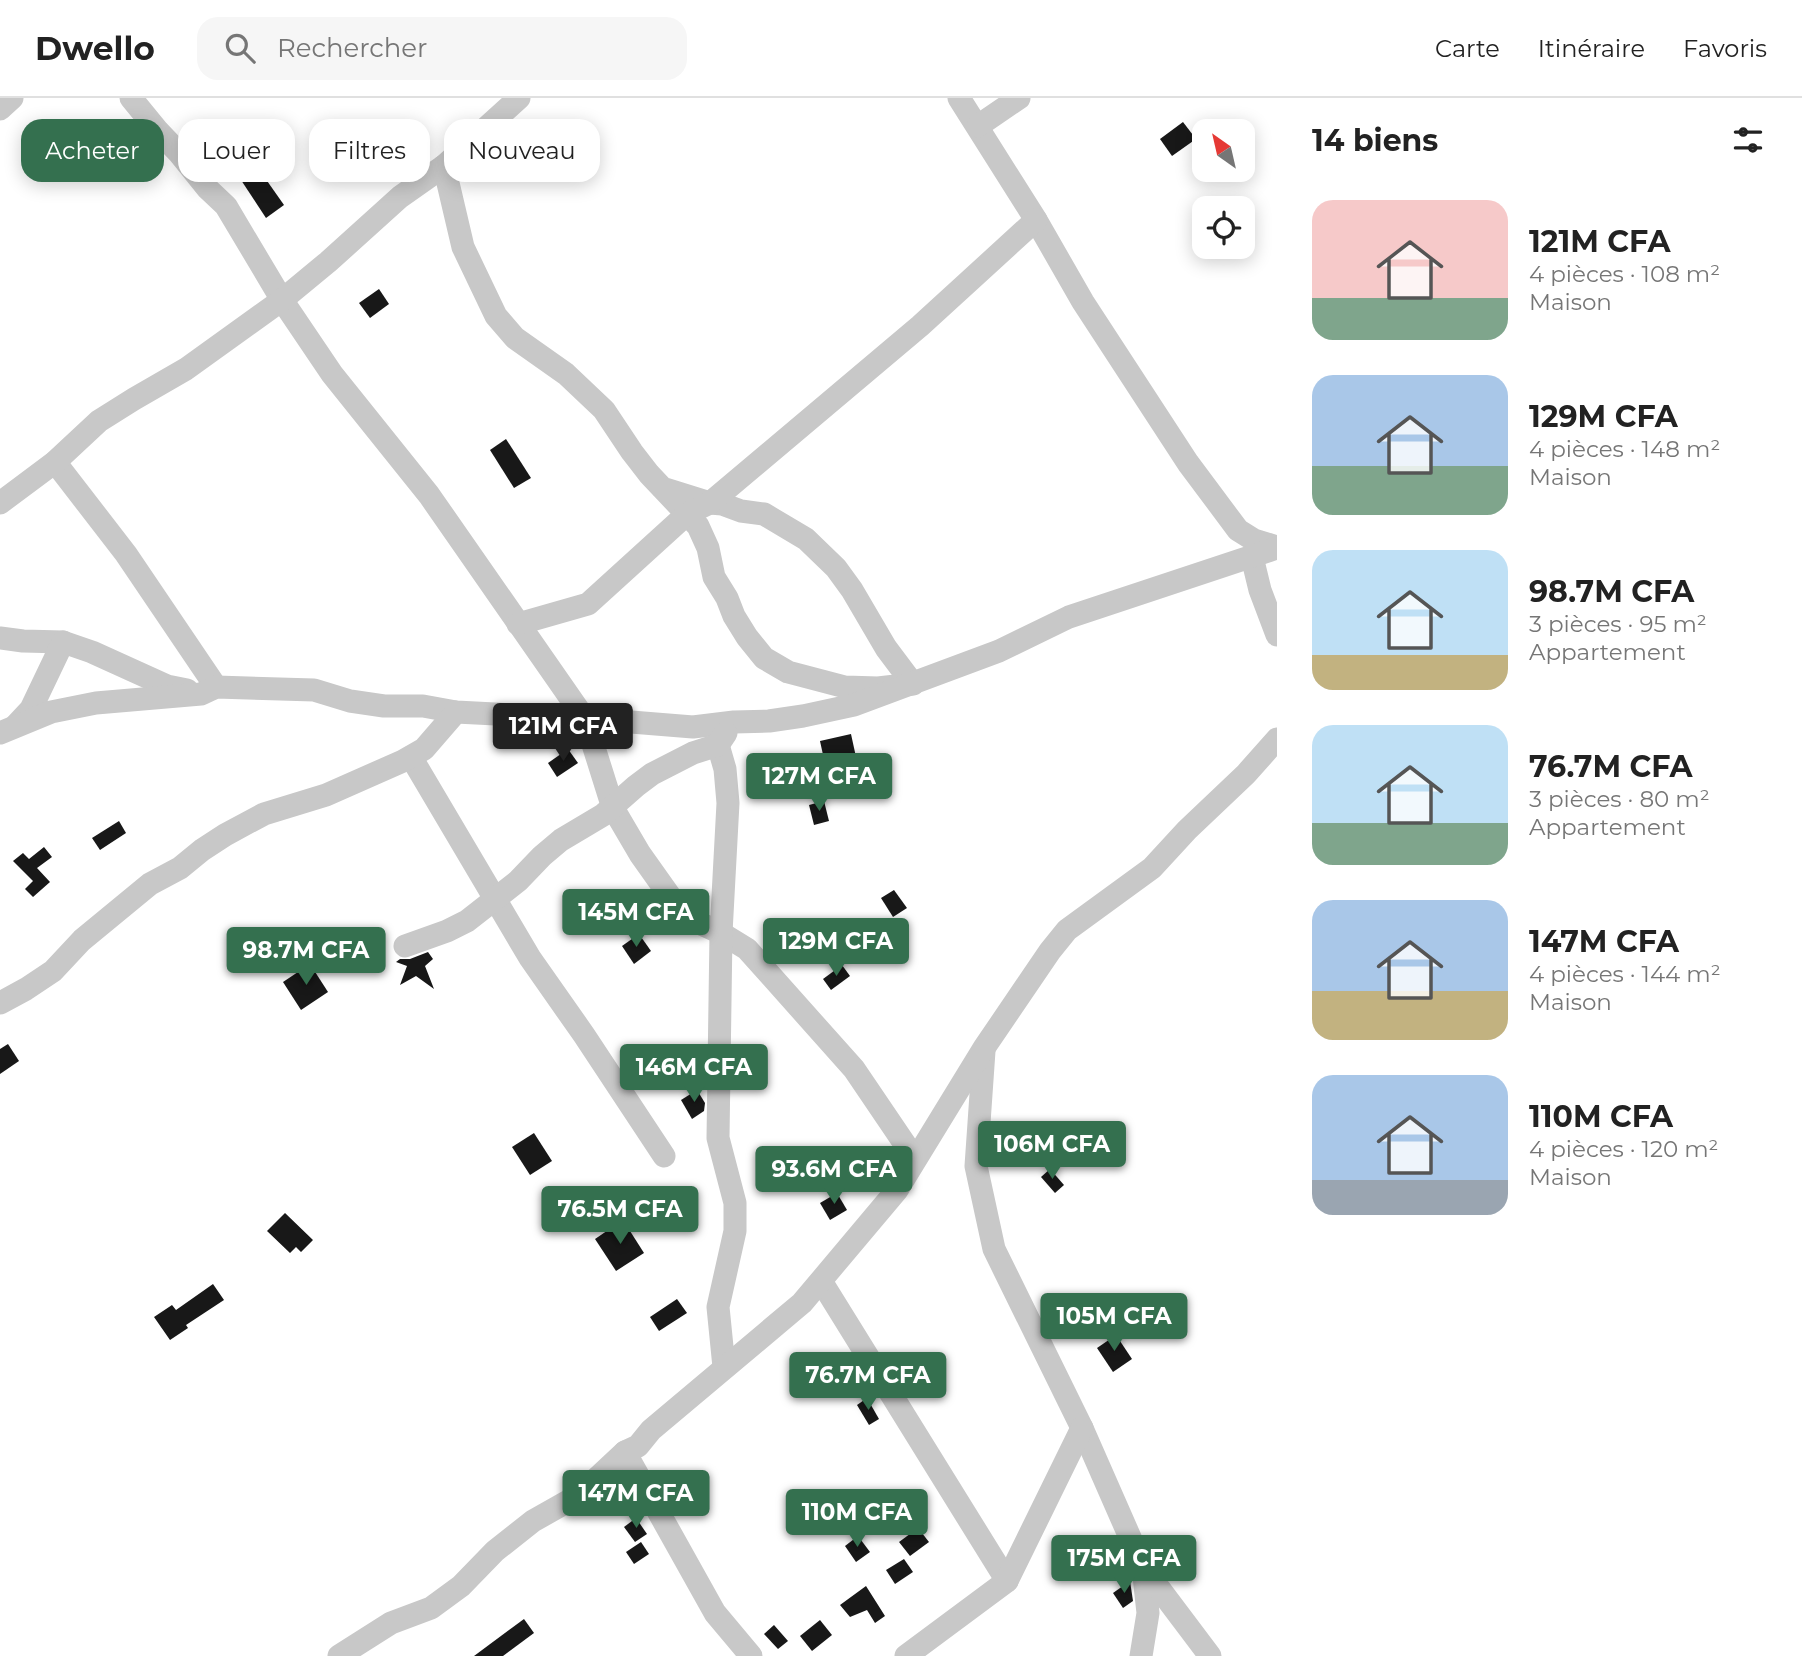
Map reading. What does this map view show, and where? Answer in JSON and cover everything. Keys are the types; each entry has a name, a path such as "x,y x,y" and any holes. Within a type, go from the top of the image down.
{"street":[{"path":"0,110 12,98"},
{"path":"131,98 208,190 226,206 282,300 332,374 429,495 585,719 613,808 640,854 684,916 721,933 747,949 854,1069 915,1159"},
{"path":"496,119 519,98"},
{"path":"959,98 1036,220 1083,302 1188,463 1238,530 1254,540 1277,548"},
{"path":"978,126 1019,98"},
{"path":"0,503 55,462 99,421 186,369 282,300 400,197 444,166"},
{"path":"448,182 463,247 496,316 515,338 566,374 604,410 632,452 698,526 708,548 713,577 747,637 764,658 788,672 845,687 877,688 913,684"},
{"path":"518,624 588,604 687,514 710,503 919,327 1036,220"},
{"path":"55,462 126,554 209,690"},
{"path":"662,488 741,511 764,514 806,539 836,568 886,648 913,684"},
{"path":"0,638 63,642 167,686 209,690 314,690 350,701 384,706 423,706 456,712 693,726 769,721 854,705 999,651 1069,617 1277,548"},
{"path":"1252,557 1260,590 1277,635"},
{"path":"6,732 31,709 63,642"},
{"path":"6,732 51,712 209,690"},
{"path":"0,1003 53,971 82,940 150,884 180,868 225,835 264,814 326,795 411,757 424,749 456,712"},
{"path":"405,946 447,931 467,920 518,881 561,840 613,808 652,774 693,753 718,745 734,722"},
{"path":"339,1656 391,1623 431,1608 461,1586 495,1551 533,1521 579,1495 625,1452 638,1446 651,1430 802,1303 897,1190 984,1048 1067,930 1152,868 1277,739"},
{"path":"718,745 725,769 728,803 721,933 718,1138 735,1203 735,1231 718,1307 724,1367"},
{"path":"411,757 530,958 664,1156"},
{"path":"984,1048 976,1166 994,1249 1082,1429 1143,1567 1210,1656"},
{"path":"821,1281 1007,1581"},
{"path":"906,1656 1007,1581 1082,1429"},
{"path":"625,1452 715,1613 751,1656"},
{"path":"1141,1656 1148,1613 1143,1567"}],"building":[{"path":"1183,122 1192,134 1192,142 1172,156 1160,139"},
{"path":"242,182 268,182 284,205 266,218"},
{"path":"379,289 389,304 370,318 359,303"},
{"path":"506,439 531,478 514,488 490,450"},
{"path":"851,734 856,757 825,764 820,741"},
{"path":"568,749 578,763 557,777 548,763"},
{"path":"824,801 829,821 814,825 809,805"},
{"path":"119,821 126,833 100,850 92,838"},
{"path":"44,847 52,857 37,868 50,882 33,897 25,889 33,881 13,861 23,853 29,859"},
{"path":"894,890 907,908 893,917 881,898"},
{"path":"639,934 651,951 634,964 622,946"},
{"path":"428,952 433,959 425,966 434,989 416,976 400,985 407,966 396,962"},
{"path":"310,964 328,992 301,1010 283,982"},
{"path":"842,965 850,976 831,990 823,979"},
{"path":"8,1044 19,1061 0,1074 0,1049"},
{"path":"697,1090 705,1103 704,1111 692,1119 681,1100"},
{"path":"534,1133 552,1161 530,1175 512,1147"},
{"path":"1050,1169 1064,1185 1055,1193 1041,1177"},
{"path":"837,1193 847,1210 830,1220 820,1203"},
{"path":"285,1213 313,1240 301,1252 296,1247 290,1253 267,1231"},
{"path":"623,1220 644,1253 616,1271 595,1239"},
{"path":"213,1284 224,1300 186,1325 188,1328 170,1340 154,1317 172,1305 176,1310"},
{"path":"677,1299 687,1313 659,1331 650,1317"},
{"path":"1116,1335 1132,1359 1113,1372 1097,1348"},
{"path":"867,1398 879,1419 869,1425 857,1405"},
{"path":"636,1518 647,1534 635,1542 624,1527"},
{"path":"918,1528 929,1542 910,1556 899,1542"},
{"path":"858,1536 870,1552 856,1562 845,1546"},
{"path":"641,1542 649,1554 634,1564 626,1552"},
{"path":"904,1559 913,1572 895,1584 886,1570"},
{"path":"1130,1581 1133,1601 1123,1608 1113,1593"},
{"path":"866,1586 885,1616 875,1623 867,1610 850,1617 840,1605"},
{"path":"524,1619 534,1633 503,1656 474,1656"},
{"path":"820,1620 832,1635 812,1651 800,1636"},
{"path":"774,1625 788,1641 778,1649 764,1634"}]}
